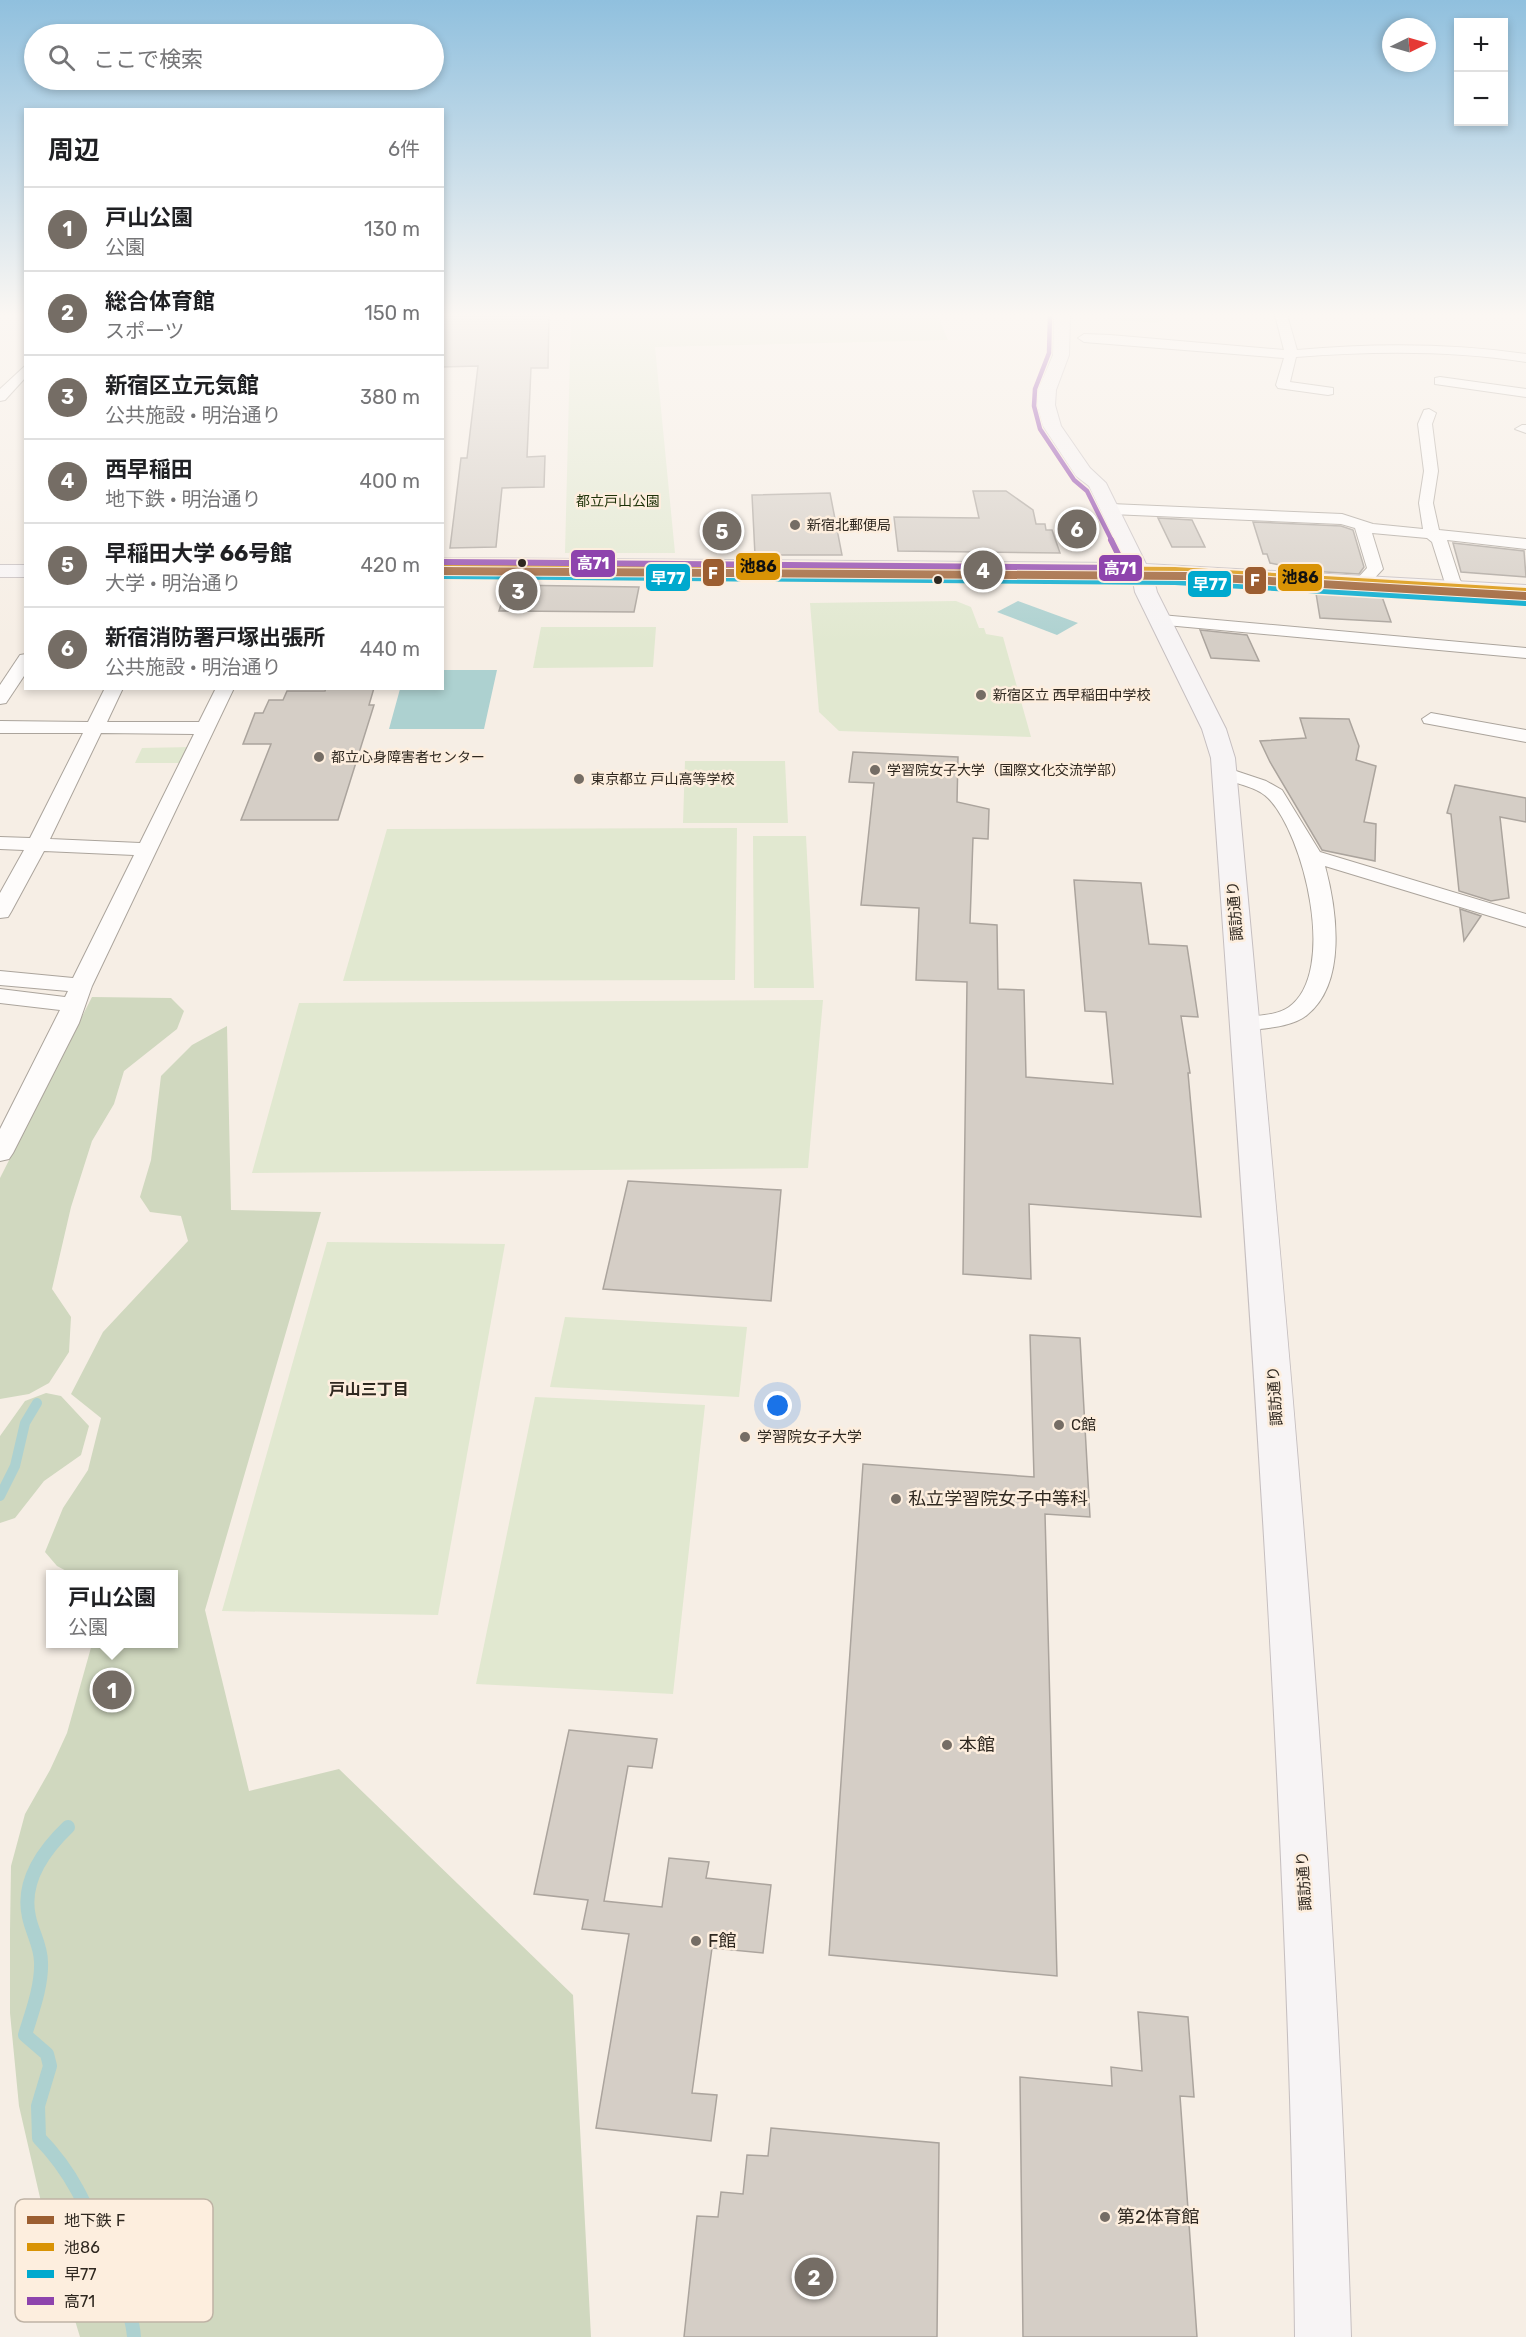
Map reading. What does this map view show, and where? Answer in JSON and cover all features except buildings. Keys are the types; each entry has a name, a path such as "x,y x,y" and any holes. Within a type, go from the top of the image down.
{"main road":[{"name":"諏訪通り","path":"1051,424 1083,472 1097,483 1111,509 1142,574 1146,591 1214,729 1224,773 1244,1024 1255,1126 1282,1483 1319,2140 1323,2337"},
{"name":"諏訪通り","path":"1069,424 1100,471 1097,483"},
{"path":"0,561 24,561"},
{"path":"444,564 1142,574 1363,581 1526,591"},
{"path":"0,571 24,571"},
{"path":"444,574 1142,574 1526,601"}],"street":[{"path":"1425,424 1431,471 1426,503 1432,535 1439,540 1452,580 1457,587"},
{"path":"1111,509 1342,519 1362,525 1432,535 1526,544"},
{"path":"1362,525 1375,569 1363,581"},
{"path":"1161,620 1526,653"},
{"path":"0,699 24,662"},
{"path":"0,912 37,845 113,690"},
{"path":"0,1153 67,1023 77,995 224,690"},
{"path":"1431,719 1526,735"},
{"path":"0,727 206,728"},
{"path":"1224,773 1275,793 1312,856 1326,927 1316,988 1298,1011 1244,1024"},
{"path":"0,843 146,849"},
{"path":"1312,856 1526,921"},
{"path":"0,978 77,995"},
{"path":"0,996 77,995"}],"green space":[{"name":"都立戸山公園","path":"568,424 662,424 675,553 565,553"},
{"path":"956,601 971,607 979,628 984,628 986,634 1003,637 1031,737 839,731 819,712 810,603"},
{"path":"541,627 656,627 653,667 533,668"},
{"path":"191,747 184,763 135,763 142,748"},
{"path":"685,761 785,761 788,823 683,823"},
{"path":"737,828 735,980 343,981 387,829"},
{"path":"753,836 806,836 814,988 754,988"},
{"path":"92,997 171,998 184,1011 177,1029 124,1071 114,1104 92,1141 71,1207 52,1289 71,1317 69,1352 49,1383 29,1394 0,1399 0,1178"},
{"path":"823,1000 808,1168 252,1173 299,1003"},
{"path":"227,1026 231,1210 321,1212 205,1610 249,1791 339,1769 573,1995 591,2337 80,2337 75,2322 213,2322 213,2199 40,2199 19,2106 10,2013 11,1866 25,1814 50,1770 67,1733 91,1648 178,1648 178,1570 64,1570 57,1566 45,1552 63,1508 88,1470 101,1418 71,1394 103,1332 188,1241 181,1216 150,1212 140,1197 151,1160 161,1076 192,1045"},
{"path":"327,1242 505,1244 438,1615 222,1611"},
{"path":"565,1317 747,1327 739,1397 550,1387"},
{"path":"46,1393 61,1396 89,1426 81,1455 44,1481 15,1518 0,1523 0,1436 25,1401"},
{"path":"535,1397 705,1405 673,1694 476,1684"}],"water":[{"path":"1018,601 1078,623 1057,635 997,612"},
{"path":"444,670 497,670 484,729 389,729 400,690 444,690"}],"waterway":[{"path":"0,1496 15,1466 25,1423 37,1403"},
{"path":"68,1827 43,1856 31,1879 28,1891 29,1917 40,1950 41,1971 36,1999 25,2035 47,2054 50,2066 38,2106 39,2138 64,2168 82,2199"},
{"path":"132,2322 134,2337"}],"metro line":[{"name":"F","path":"444,571 1185,576 1526,596"}],"transit line":[{"name":"高71","path":"444,562 1125,568 1087,491 1074,480 1039,424"},
{"name":"池86","path":"444,564 1175,570 1526,591"},
{"name":"早77","path":"444,576 1175,582 1525,603"}],"place":[{"name":"新宿北郵便局","path":"795,525"},
{"name":"新宿消防署戸塚出張所","path":"1077,529"},
{"name":"早稲田大学 66号館","path":"722,531"},
{"name":"西早稲田","path":"983,570"},
{"name":"新宿区立元気館","path":"518,591"},
{"name":"新宿区立 西早稲田中学校","path":"981,695"},
{"name":"都立心身障害者センター","path":"319,757"},
{"name":"学習院女子大学（国際文化交流学部）","path":"875,770"},
{"name":"東京都立 戸山高等学校","path":"579,779"},
{"name":"C館","path":"1059,1425"},
{"name":"学習院女子大学","path":"745,1437"},
{"name":"私立学習院女子中等科","path":"896,1499"},
{"name":"戸山公園","path":"112,1690"},
{"name":"本館","path":"947,1745"},
{"name":"F館","path":"696,1941"},
{"name":"第2体育館","path":"1105,2217"},
{"name":"総合体育館","path":"814,2277"}],"district":[{"name":"戸山三丁目","path":"369,1389"}]}
